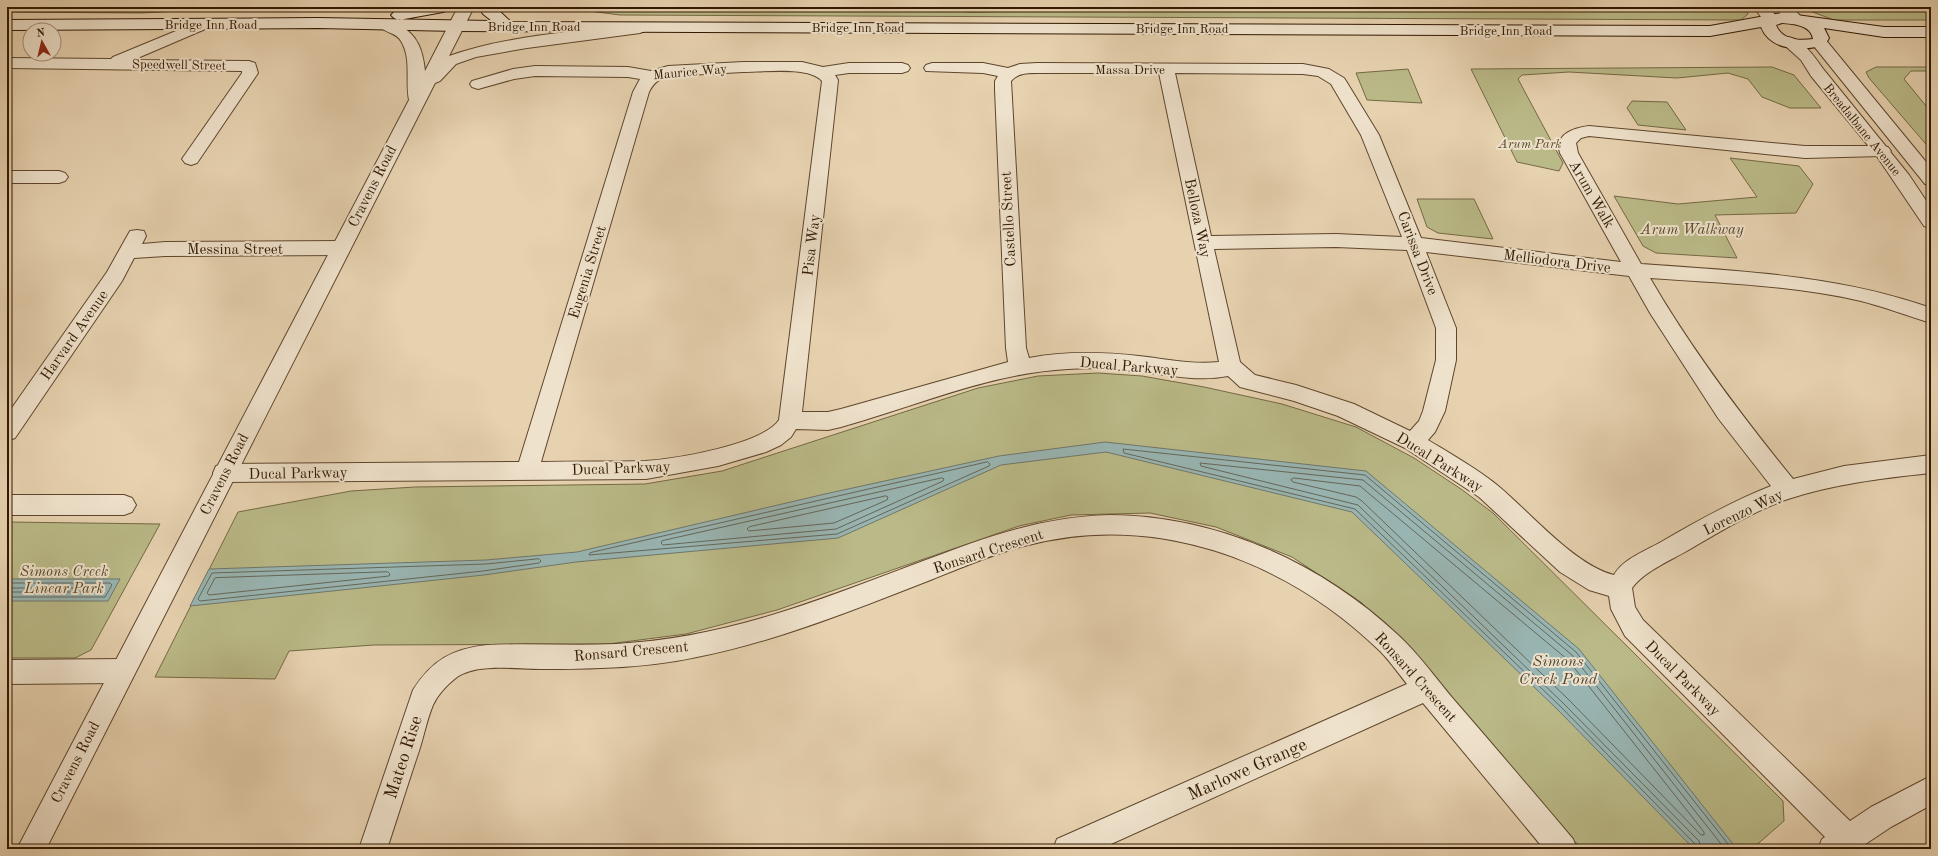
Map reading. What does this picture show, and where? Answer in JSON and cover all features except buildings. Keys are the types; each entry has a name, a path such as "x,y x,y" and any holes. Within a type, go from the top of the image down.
{"street":[{"path":"318,23 392,16 443,7"},
{"name":"Cravens Road","path":"31,849 121,671 466,7"},
{"path":"486,7 488,11 508,26"},
{"name":"Breadalbane Avenue","path":"1762,7 1771,21 1769,29 1772,33 1787,41 1807,57 1817,73 1882,151 1903,179 1931,222"},
{"path":"1783,7 1798,20 1884,32"},
{"name":"Bridge Inn Road","path":"1710,31 1782,18 1798,20"},
{"name":"Breadalbane Avenue","path":"1798,20 1818,30 1821,38 1819,41 1931,180"},
{"name":"Bridge Inn Road","path":"7,25 318,23 456,26 1710,31 1787,41 1806,45 1819,41"},
{"name":"Speedwell Street","path":"110,63 204,24"},
{"name":"Cravens Road","path":"386,25 404,34 411,44 416,66 417,100"},
{"name":"Cravens Road","path":"417,100 440,70 450,61 466,55 535,42 649,27"},
{"path":"1819,41 1884,32 1931,32"},
{"name":"Speedwell Street","path":"7,63 110,63 249,66 250,73 190,159"},
{"name":"Maurice Way","path":"478,84 512,74 535,71 628,72 652,76 675,70 743,67 802,67 824,72 849,68 902,68"},
{"name":"Massa Drive","path":"932,68 983,68 1009,73 1020,69 1037,68 1303,69 1329,74"},
{"name":"Belloza Way","path":"1166,69 1228,359 1232,366"},
{"name":"Pisa Way","path":"790,420 830,80 824,72"},
{"name":"Castello Street","path":"1009,73 1003,81 1002,90 1016,348 1020,367"},
{"name":"Carissa Drive","path":"1329,74 1338,81 1376,146 1446,328 1446,360 1434,411 1427,426 1413,442"},
{"name":"Eugenia Street","path":"527,471 641,92 646,82 652,76"},
{"name":"Arum Walk","path":"1788,490 1726,412 1656,308 1569,154 1566,148 1567,142 1570,137 1575,134 1589,130 1728,145 1746,144 1805,152 1882,151"},
{"path":"7,177 59,177"},
{"name":"Melliodora Drive","path":"1204,243 1385,242 1414,244 1635,270 1775,281 1854,294 1908,306 1931,316"},
{"name":"Messina Street","path":"133,244 165,249 341,248"},
{"name":"Harvard Avenue","path":"7,432 115,276 133,244"},
{"name":"Melliodora Drive","path":"1908,306 1931,306"},
{"name":"Ducal Parkway","path":"224,473 646,470 712,459 771,439 783,431 790,420 828,421 964,380 1020,367 1047,363 1094,360 1153,365 1194,371 1219,370 1232,366 1248,381 1296,393 1346,410 1413,442 1457,468 1487,490 1512,511 1568,565 1598,582 1620,588 1623,609 1634,628 1839,844"},
{"name":"Lorenzo Way","path":"1620,588 1628,574 1640,566 1761,500 1788,490 1865,473 1931,464"},
{"path":"7,505 124,506"},
{"name":"Ronsard Crescent","path":"444,671 459,662 478,658 604,657 666,651 725,640 807,614 1018,538 1056,529 1109,524 1144,526 1187,533 1231,544 1280,565 1327,593 1360,617 1390,644 1563,849"},
{"path":"7,672 121,671"},
{"name":"Mateo Rise","path":"372,849 422,699 432,682 444,671"},
{"name":"Marlowe Grange","path":"1067,849 1402,700 1426,687"},
{"path":"1839,844 1881,817 1931,790"}],"green space":[{"path":"7,7 394,7 384,9 213,9 142,13 7,12"},
{"path":"518,7 889,7 971,12 1096,10 1096,7 1572,7 1609,10 1697,10 1699,7 1745,7 1748,14 1741,20 620,15 589,11 520,11"},
{"path":"1806,7 1931,7 1931,20 1834,20 1810,11"},
{"name":"Arum Park","path":"1772,67 1794,75 1821,108 1790,108 1762,97 1748,79 1728,73 1677,78 1569,72 1522,75 1518,79 1563,163 1559,171 1517,162 1471,69"},
{"path":"1876,67 1931,67 1931,71 1911,71 1904,79 1931,112 1931,150 1869,78 1866,72"},
{"path":"1408,69 1422,103 1367,100 1356,73"},
{"path":"1632,101 1667,102 1686,130 1638,125 1627,108"},
{"name":"Arum Walkway","path":"1730,158 1799,166 1813,184 1796,213 1715,215 1737,258 1656,253 1643,246 1614,196 1678,204 1757,197"},
{"path":"1417,199 1474,199 1493,239 1438,233 1427,227"},
{"path":"1098,373 1142,376 1204,387 1282,404 1356,427 1414,458 1461,489 1493,513 1783,801 1784,821 1752,849 1585,849 1571,839 1419,660 1362,603 1292,557 1216,527 1150,513 1071,515 1019,526 777,610 686,634 608,644 374,645 289,651 275,679 155,677 238,512 351,491 415,487 645,484 722,471 978,388 1038,376"},
{"name":"Simons Creek Linear Park","path":"7,522 160,524 91,650 75,658 7,658"}],"water":[{"name":"Simons Creek Pond","path":"1105,442 1366,471 1579,649 1737,849 1694,849 1558,710 1352,512 1106,452 1001,465 838,538 576,562 484,575 190,606 209,569 486,560 577,552 825,494 999,456"},
{"path":"7,579 120,579 108,601 7,601"}]}
